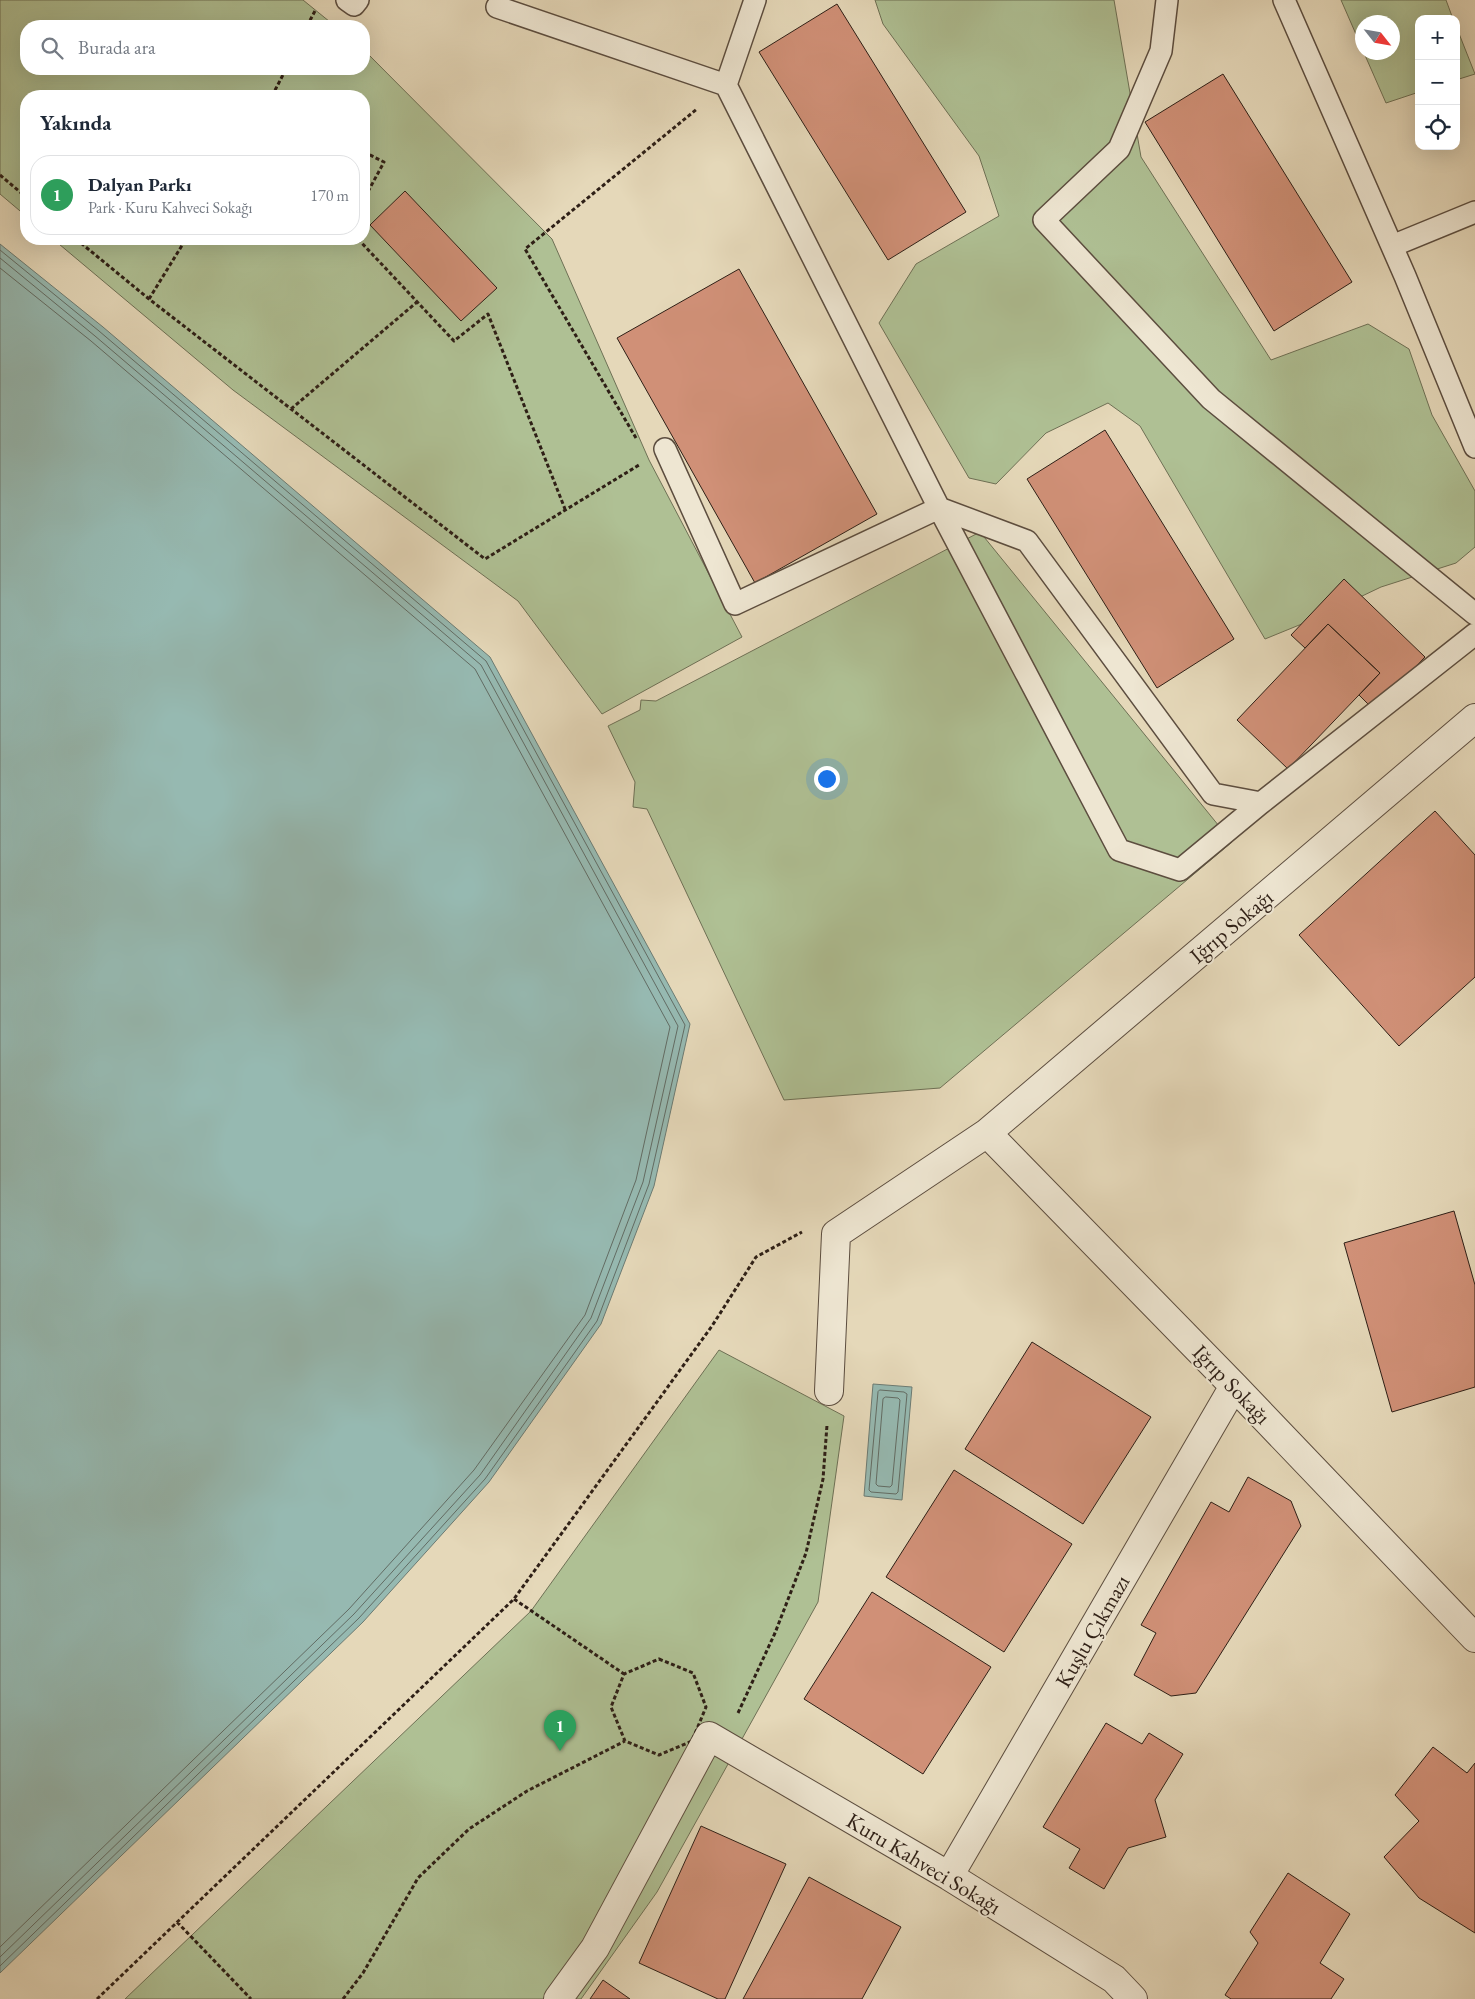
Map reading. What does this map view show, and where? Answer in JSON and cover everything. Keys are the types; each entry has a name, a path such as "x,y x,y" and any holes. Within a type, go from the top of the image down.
{"street":[{"name":"Iğrıp Sokağı","path":"829,1392 836,1234 987,1133 1475,718"},
{"name":"Iğrıp Sokağı","path":"987,1133 1234,1386 1475,1638"},
{"name":"Kuşlu Çıkmazı","path":"949,1876 1234,1386"},
{"name":"Kuru Kahveci Sokağı","path":"716,1741 949,1876 1114,1980 1133,1999"},
{"path":"558,1999 594,1948 716,1741"}],"lane":[{"path":"347,0 354,5 358,0"},
{"path":"726,85 755,0"},
{"path":"1167,0 1161,51 1119,149 1044,220 1211,399 1475,614"},
{"path":"1284,0 1392,246 1475,447"},
{"path":"498,7 726,85 939,508 1119,850 1180,870 1261,803 1475,634"},
{"path":"1392,246 1475,212"},
{"path":"665,449 735,604 939,508 1027,540 1213,794 1261,803"}],"path":[{"path":"311,20 316,9"},
{"path":"275,90 283,75"},
{"path":"639,443 525,249 726,85"},
{"path":"370,155 384,162 370,188"},
{"path":"0,175 20,192"},
{"path":"83,245 149,299 484,559 641,465"},
{"path":"149,299 182,245"},
{"path":"364,245 454,341 488,314 566,509"},
{"path":"291,409 417,302"},
{"path":"96,1999 514,1598 712,1326"},
{"path":"716,1741 775,1633 806,1553 823,1479 829,1392"},
{"path":"514,1598 624,1674"},
{"path":"659,1659 693,1673 706,1707 692,1741 658,1755 625,1741 611,1707 624,1674 659,1659"},
{"path":"343,1999 364,1973 418,1878 470,1828 527,1791 625,1741"},
{"path":"177,1922 251,1999"}],"green space":[{"path":"0,0 303,0 328,20 20,20 20,75 370,75 370,56 552,239 649,460 742,637 602,714 518,601 233,390 60,245 370,245 370,90 20,90 20,211 0,194"},
{"path":"875,0 1114,0 1141,157 1271,360 1368,324 1409,349 1432,415 1475,491 1475,547 1456,563 1381,587 1314,619 1265,639 1140,426 1108,403 1046,433 996,484 969,478 879,323 916,264 999,216 979,156 883,24"},
{"path":"1341,0 1446,0 1452,15 1415,15 1415,93 1386,103 1367,60 1400,60 1400,15 1355,15 1355,32"},
{"path":"1460,36 1475,74 1460,79"},
{"path":"980,532 1232,842 940,1088 784,1100 647,809 633,807 635,782 608,726 640,710 641,700 656,701"},
{"path":"719,1350 844,1416 818,1602 657,1892 581,1999 125,1999 531,1611"}],"water":[{"path":"0,244 103,327 490,657 690,1024 654,1186 601,1324 489,1482 363,1622 0,1973"},
{"path":"873,1384 912,1387 902,1500 864,1496"}],"building":[{"path":"837,4 966,212 888,260 759,52"},
{"path":"1223,74 1352,282 1274,331 1145,122"},
{"path":"405,191 497,288 461,321 370,225"},
{"path":"739,269 877,514 755,583 617,338"},
{"path":"1105,430 1234,639 1157,688 1027,479"},
{"path":"1344,579 1425,657 1374,710 1359,695 1380,673 1328,624 1305,648 1291,635"},
{"path":"1328,624 1380,673 1288,769 1237,720"},
{"path":"1435,811 1475,855 1475,977 1399,1046 1299,935"},
{"path":"1454,1211 1475,1285 1475,1387 1392,1412 1344,1243"},
{"path":"1032,1342 1151,1417 1083,1524 965,1449"},
{"path":"954,1470 1072,1544 1004,1652 886,1577"},
{"path":"1248,1477 1291,1501 1301,1526 1196,1693 1171,1696 1134,1675 1156,1633 1141,1625 1211,1502 1229,1512"},
{"path":"872,1592 991,1667 923,1774 804,1699"},
{"path":"1106,1723 1142,1744 1149,1733 1183,1754 1155,1800 1166,1837 1128,1848 1104,1889 1069,1868 1080,1849 1043,1827"},
{"path":"1433,1747 1467,1773 1475,1763 1475,1933 1419,1898 1384,1857 1419,1821 1395,1795"},
{"path":"701,1826 786,1864 725,1999 718,1999 639,1963"},
{"path":"1288,1873 1350,1914 1320,1963 1344,1979 1331,1999 1231,1999 1225,1995 1258,1943 1250,1932"},
{"path":"809,1877 901,1927 862,1999 743,1999"},
{"path":"603,1980 630,1999 590,1999"}],"place":[{"name":"Dalyan Parkı","path":"560,1751"}]}
